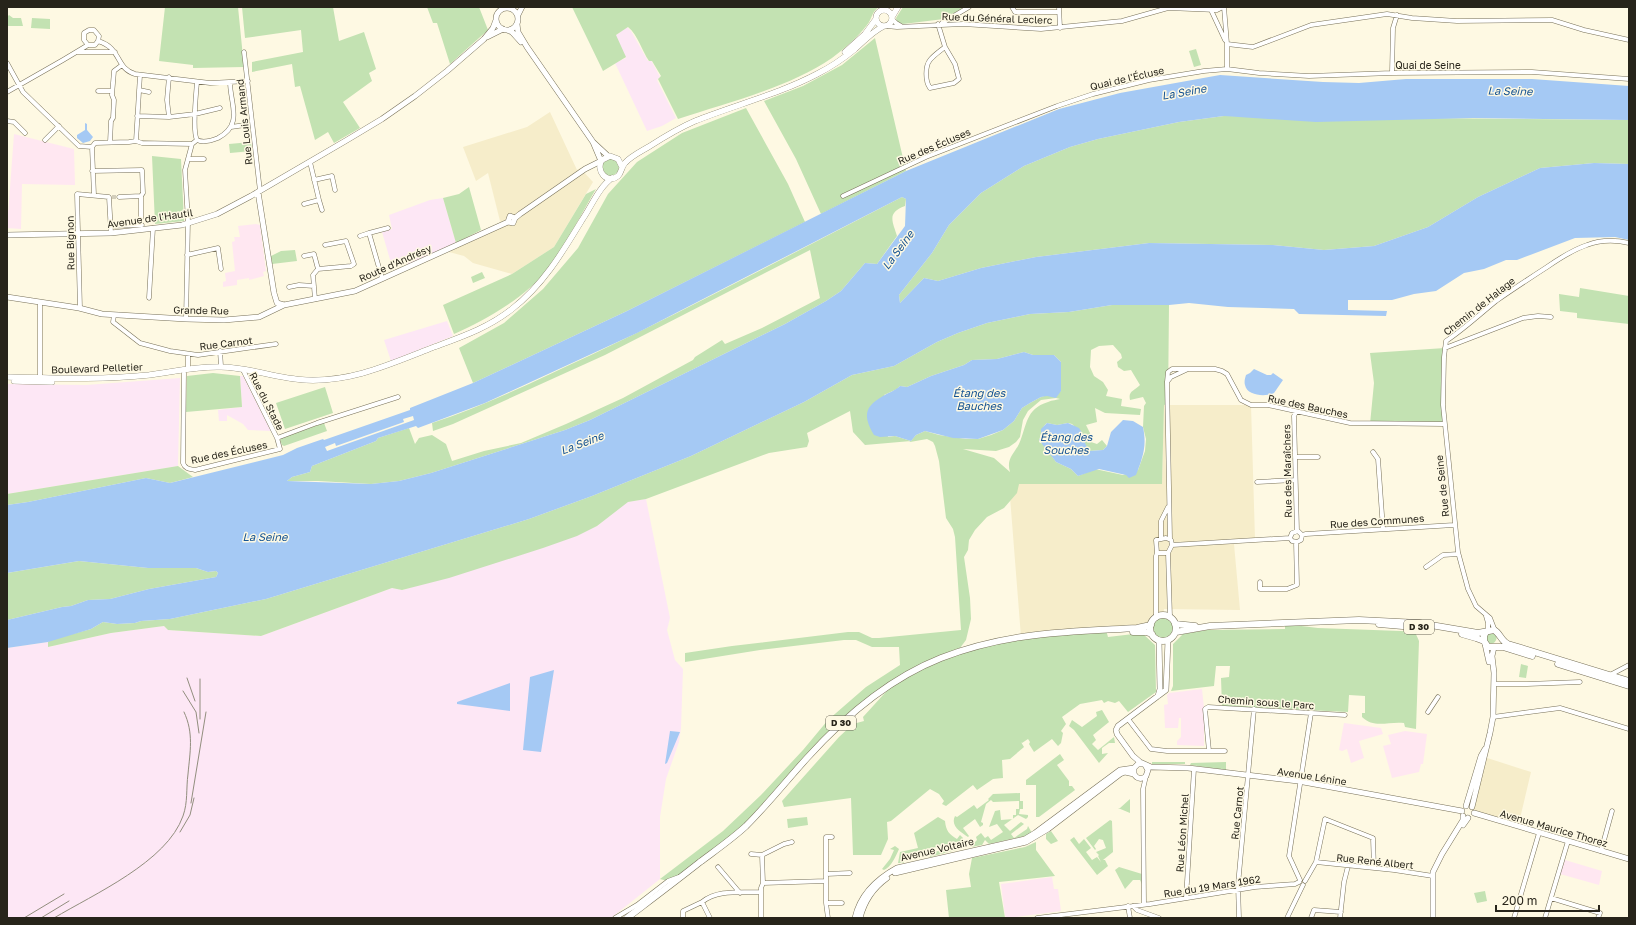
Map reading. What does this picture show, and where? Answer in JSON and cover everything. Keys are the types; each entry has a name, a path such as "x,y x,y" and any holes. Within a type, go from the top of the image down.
{"main road":[{"path":"892,18 886,8 878,12 871,27 853,45 836,59 816,71 790,83 686,123 663,135 628,157 617,159 608,156 601,161 599,167 601,173 606,178 612,178 619,175 622,167 630,158 686,125 817,74 890,24 898,7"},
{"path":"876,19 878,24 885,26"},
{"path":"617,159 622,167"},
{"name":"Boulevard Pelletier","path":"600,192 602,184 601,173"},
{"name":"Boulevard Pelletier","path":"185,372 221,366 292,379 336,379 374,371 472,333 496,321 513,309 534,289 554,266 600,192 612,178"},
{"name":"Boulevard Pelletier","path":"7,380 118,380 221,369 292,381 321,382 378,372 431,352 447,343"},
{"name":"Boulevard Pelletier","path":"7,377 40,380"},
{"path":"1163,616 1170,617 1175,624 1176,632 1173,637 1168,640 1159,640 1152,634 1151,625 1156,618 1163,616"},
{"name":"D 30","path":"1336,622 1347,620 1389,620 1419,623 1478,633 1487,632"},
{"name":"D 30","path":"1175,624 1210,626 1336,622 1435,629 1474,637 1484,642"},
{"name":"D 30","path":"627,918 745,827 774,797 835,728 865,702 916,670 960,651 998,640 1039,634 1137,628 1151,625"},
{"name":"D 30","path":"1176,632 1210,626"},
{"path":"1629,681 1611,674 1508,644 1500,638 1496,631 1487,632 1484,636 1484,642 1488,647 1507,648 1629,686"},
{"name":"D 30","path":"1039,634 1136,632 1152,634"},
{"path":"1495,647 1499,643 1500,638"}],"street":[{"path":"522,7 518,16 518,32 593,142 601,161"},
{"path":"945,47 928,62 926,74 928,86 930,88 958,81 959,76 955,64 945,47 939,24 969,7"},
{"path":"1012,7 1015,12 1059,9 1060,28"},
{"path":"484,39 493,28 497,14 500,10 512,8 518,16"},
{"name":"Rue du Général Leclerc","path":"885,26 962,24 1030,29 1060,28 1122,21 1168,8 1211,10 1222,8"},
{"path":"1222,8 1225,13 1227,69"},
{"path":"1211,10 1227,43"},
{"path":"959,13 958,18 962,24"},
{"path":"1227,43 1253,47 1311,25 1387,14 1412,18 1458,21 1552,20 1584,30 1629,40"},
{"path":"1392,72 1393,28 1397,15"},
{"path":"892,18 896,24 901,26"},
{"path":"496,20 498,26 512,32 527,47"},
{"path":"484,39 505,30 512,29 517,24"},
{"path":"7,92 88,45 95,45 98,41 98,33 94,30 89,30 84,33 84,42 88,45"},
{"name":"Avenue de l'Hautil","path":"110,226 142,224 153,228 187,224 217,214 310,162 382,119 427,87 484,39"},
{"path":"98,41 108,44 115,52 122,65 130,72 140,75 169,77 197,82 248,82"},
{"path":"76,52 115,52"},
{"name":"Rue Louis Armand","path":"244,52 259,191"},
{"path":"7,63 23,92 80,146 92,147"},
{"path":"110,142 111,121 114,118 114,100 112,91 114,71 122,65"},
{"name":"Quai de Seine","path":"1227,69 1259,73 1309,76 1392,72 1532,72 1629,79"},
{"name":"Quai de l'Écluse","path":"1033,115 1093,94 1149,80 1204,70 1227,69"},
{"path":"136,140 140,75"},
{"path":"169,77 167,100 169,117"},
{"path":"197,82 195,114 195,137 197,140"},
{"path":"197,140 200,142 216,139 226,133 231,127 234,111 230,82"},
{"path":"139,90 149,92"},
{"path":"98,91 112,91"},
{"path":"137,116 169,117 195,114 220,108"},
{"name":"Rue des Écluses","path":"843,196 926,157 1033,115"},
{"path":"7,122 14,122 25,133"},
{"path":"231,127 245,125"},
{"path":"46,140 59,126"},
{"path":"111,233 111,197 96,196 94,194 92,147 95,143 129,142 136,140 142,143 192,144"},
{"path":"186,319 187,224 185,170 192,144 197,140"},
{"path":"593,142 608,156"},
{"path":"188,159 204,159"},
{"name":"Route d'Andrésy","path":"284,304 352,292 508,222 513,223 515,218 588,168 601,161"},
{"path":"310,162 322,210"},
{"path":"588,168 601,173"},
{"path":"92,171 142,170 143,193 140,196 142,224"},
{"path":"314,180 332,176 335,190"},
{"path":"259,191 276,309"},
{"name":"Rue Bignon","path":"80,308 77,194 94,194"},
{"path":"119,196 140,196"},
{"path":"304,204 319,200"},
{"name":"Avenue de l'Hautil","path":"7,235 111,233 142,224"},
{"path":"149,298 153,228"},
{"path":"360,236 388,228"},
{"path":"369,233 382,278"},
{"path":"315,299 313,275 318,269 351,266 354,264 346,240 325,245"},
{"name":"Chemin de Halage","path":"1445,348 1446,341 1527,279 1568,253 1588,244 1602,242 1629,243"},
{"path":"187,255 218,248 221,268"},
{"path":"304,256 314,254 318,269"},
{"path":"290,287 299,285 314,286"},
{"name":"Grande Rue","path":"7,297 80,308 102,314 186,319 248,319 264,316 284,304"},
{"path":"275,300 279,304 284,304"},
{"path":"40,302 40,380"},
{"name":"Rue Carnot","path":"114,315 113,322 140,343 188,354 198,355 276,344"},
{"path":"1445,348 1522,318 1538,316 1551,317"},
{"name":"Rue de Seine","path":"1445,348 1442,405 1458,554 1468,589 1476,606 1490,618 1496,631"},
{"path":"220,351 221,366"},
{"name":"Rue des Écluses","path":"188,354 188,367 185,372 183,463 188,469 195,470 280,449 277,438 317,423 398,397"},
{"name":"Rue des Bauches","path":"1167,382 1168,372 1172,369 1215,369 1227,374 1238,395 1246,403 1251,405 1268,405 1350,423 1444,424"},
{"name":"Rue des Bauches","path":"1167,382 1171,377 1188,369"},
{"name":"Rue du Stade","path":"244,372 277,438"},
{"path":"1167,382 1168,505 1170,539 1172,545 1168,553 1170,617"},
{"name":"Rue des Maraîchers","path":"1296,412 1294,416 1297,531"},
{"path":"1373,452 1378,459 1383,529"},
{"path":"1295,458 1318,457"},
{"path":"1257,482 1295,480"},
{"path":"1161,538 1161,521 1167,512 1168,505"},
{"name":"Rue des Communes","path":"1302,535 1454,525"},
{"path":"1290,538 1292,533 1297,531 1302,535 1301,540 1296,542"},
{"path":"1156,618 1157,553 1155,541 1161,538 1170,539"},
{"path":"1172,545 1290,538 1292,541 1296,542"},
{"path":"1260,582 1260,589 1287,589 1297,586 1296,542"},
{"path":"1157,553 1168,553"},
{"path":"1426,567 1443,555 1458,554"},
{"path":"1486,616 1488,623 1487,632"},
{"path":"1158,696 1160,688 1159,640"},
{"path":"1144,904 1143,789 1141,782 1135,776 1134,767 1136,763 1133,756 1116,732 1118,726 1164,692 1167,687 1168,640"},
{"path":"1484,642 1494,681"},
{"path":"1433,918 1433,876 1436,864 1469,807 1481,756 1487,745 1493,717 1494,668 1492,656 1495,647"},
{"path":"1602,677 1629,666"},
{"path":"1494,681 1527,684 1580,682"},
{"path":"1428,712 1438,698"},
{"name":"Chemin sous le Parc","path":"1209,751 1205,708 1208,707 1345,715"},
{"path":"1493,717 1560,708 1629,729"},
{"name":"Rue Carnot","path":"1239,918 1238,889 1254,709"},
{"path":"1302,882 1288,856 1311,713"},
{"path":"1128,719 1151,750 1225,751"},
{"path":"1133,756 1148,769 1143,789"},
{"path":"1001,846 1025,839 1035,833 1120,770 1134,767 1138,764 1144,765"},
{"name":"Avenue Lénine","path":"1144,765 1300,781 1464,815"},
{"path":"1001,846 1031,840 1123,773 1142,779 1158,767"},
{"name":"Rue Léon Michel","path":"1186,898 1194,769"},
{"path":"1464,815 1472,816 1474,813 1469,807"},
{"path":"1601,851 1612,811"},
{"name":"Avenue Maurice Thorez","path":"1474,813 1629,859"},
{"path":"1287,918 1302,882 1316,862 1325,819 1373,838 1374,868"},
{"path":"1514,918 1539,833"},
{"path":"828,918 826,903 826,837 832,837"},
{"path":"1545,918 1568,841"},
{"path":"751,854 762,855 784,844 792,842"},
{"name":"Avenue Voltaire","path":"856,918 859,907 867,891 880,879 897,868 1001,846"},
{"name":"Avenue Voltaire","path":"860,918 862,910 871,894 882,881 898,871 1001,846"},
{"path":"761,918 761,892 763,883 762,855"},
{"name":"Rue René Albert","path":"1316,862 1433,876"},
{"path":"1340,918 1344,882 1348,866"},
{"path":"718,867 740,893"},
{"path":"826,874 850,873"},
{"path":"614,918 637,905 668,881 682,876"},
{"path":"763,883 826,881"},
{"name":"Rue du 19 Mars 1962","path":"1037,918 1186,898 1238,889 1295,884 1302,882"},
{"path":"684,918 683,911 702,902 714,894 761,892"},
{"path":"1551,898 1599,916"},
{"path":"702,902 710,918"},
{"path":"826,903 842,903"},
{"path":"1130,918 1130,906 1159,918"},
{"path":"1311,918 1314,910 1341,912"}],"shaded area":[{"path":"627,27 631,31 648,61 651,60 660,77 657,80 676,118 662,126 647,131 615,63 626,58 615,36"},
{"path":"550,112 577,170 580,168 593,182 554,247 512,274 473,263 464,256 449,252 501,225 488,173 476,181 463,147 527,127"},
{"path":"14,134 74,149 75,185 22,184 21,229 7,228"},
{"path":"443,198 456,243 407,265 406,260 391,263 382,232 392,229 389,215 430,200"},
{"path":"260,225 266,271 263,272 264,276 249,280 249,278 237,280 237,285 223,287 223,282 226,281 225,273 235,271 232,242 235,241 234,237 240,237 238,226"},
{"path":"447,321 453,336 391,361 384,340"},
{"path":"240,376 243,376 271,431 248,430 243,424 227,415 227,421 219,421 218,410 242,407"},
{"path":"180,378 178,466 7,494 7,384 86,385"},
{"path":"1164,405 1251,405 1255,539 1234,544 1240,610 1164,609 1163,616 1156,618 1151,625 1021,637 1009,484 1162,483"},
{"path":"646,499 670,618 667,630 675,660 683,669 681,728 679,742 666,779 660,817 660,879 611,918 7,918 7,648 48,642 49,647 111,633 164,626 168,630 261,636 392,588 403,590 597,526 627,502"},
{"path":"1202,689 1204,708 1204,746 1177,745 1177,741 1181,737 1181,718 1179,718 1178,728 1165,728 1164,705 1168,704 1167,695 1169,693"},
{"path":"1344,723 1381,728 1383,734 1359,741 1364,758 1351,763 1347,749 1342,751 1339,750"},
{"path":"1405,731 1427,734 1423,764 1421,764 1419,772 1392,778 1383,746 1391,744 1388,735"},
{"path":"1481,756 1531,772 1518,827 1474,813 1468,803"},
{"path":"1565,860 1602,871 1599,885 1560,874"},
{"path":"1052,877 1054,889 1058,889 1061,911 1008,918 1005,916 1001,884"}],"green space":[{"path":"165,7 238,7 244,67 193,68 193,65 159,61"},
{"path":"242,7 333,7 339,41 364,32 376,69 369,73 372,81 343,102 360,128 334,143 328,132 315,140 300,86 295,87 292,64 252,72 252,62 303,52 301,30 245,38"},
{"path":"427,7 479,7 488,30 450,64 437,23 433,23"},
{"path":"572,7 879,7 875,11 869,23 855,39 832,58 815,68 778,86 678,119 658,79 661,76 652,61 649,61 631,30 628,27 616,35 626,57 603,71"},
{"path":"903,7 964,7 944,19 903,24 897,22 896,18"},
{"path":"9,15 13,18 21,18 23,26 7,26 7,17"},
{"path":"32,18 50,19 50,29 31,28"},
{"path":"875,38 906,171 821,214 796,159 764,101 803,86 842,65"},
{"path":"1196,49 1201,65 1194,67 1189,51"},
{"path":"746,108 788,184 805,222 627,311 473,383 459,348 504,323 543,289 578,248 608,194 637,162 682,133"},
{"path":"1224,116 1629,120 1629,164 1594,163 1540,168 1478,197 1428,227 1374,246 1324,250 1273,245 1149,243 1036,257 981,268 938,281 924,278 900,303 899,295 932,253 949,225 981,193 1024,166 1070,147 1098,139 1179,122"},
{"path":"251,142 252,151 230,153 229,144"},
{"path":"152,156 181,159 184,221 155,224"},
{"path":"610,158 616,161 619,167 616,173 610,176 604,173 601,167 604,161"},
{"path":"469,187 481,230 456,243 443,198 459,194"},
{"path":"596,189 560,251 538,280 528,290 504,307 479,322 454,334 443,305 512,274 554,247 586,194"},
{"path":"902,197 906,199 905,206 895,212 892,218 897,236 877,264 865,263 841,291 785,324 590,420 565,430 431,473 399,481 371,484 287,481 292,477 310,472 312,466 376,441 378,438 409,428 415,444 419,438 432,435 446,444 452,461 484,451 521,443 623,398 693,360 695,357 722,340 725,344 762,328 820,298 810,250 605,355 453,424 433,431 432,423 493,400 591,355 708,297"},
{"path":"295,250 297,261 272,264 271,256 281,251"},
{"path":"482,272 485,278 473,283 471,277"},
{"path":"1580,288 1629,296 1629,324 1577,318 1577,313 1560,311 1559,294 1579,297"},
{"path":"1112,305 1169,305 1168,404 1164,405 1162,484 1019,484 1017,493 1004,508 987,517 975,530 969,540 968,550 964,557 970,598 971,619 966,640 960,648 953,651 998,638 1106,630 1108,637 1142,633 1155,645 1156,692 1128,712 1119,701 1115,703 1108,701 1104,703 1102,700 1080,704 1062,717 1066,724 1061,731 1063,733 1061,743 1058,746 1052,739 1034,752 1028,739 1022,743 1021,742 1024,747 1010,759 1002,760 1003,778 993,779 977,790 973,785 946,806 942,804 944,801 939,794 930,789 891,821 887,822 888,839 881,855 853,855 851,798 784,807 782,801 839,737 853,724 864,721 863,717 894,683 848,716 765,807 682,877 668,881 660,879 723,831 761,795 803,750 828,720 866,687 900,665 899,647 872,647 856,640 844,640 760,650 685,662 685,653 848,632 859,632 872,638 879,638 961,630 955,537 953,529 946,518 939,461 935,446 933,442 927,439 910,442 911,441 865,445 853,432 850,411 807,433 809,441 807,447 769,453 646,499 628,502 597,526 577,536 449,578 402,590 392,588 261,636 168,630 164,626 111,633 48,647 48,642 50,640 91,629 103,622 117,624 170,619 266,599 529,519 592,496 691,456 804,402 852,375 894,366 937,342 987,323 1030,314 1069,312","holes":["1113,345 1121,354 1122,358 1117,362 1118,367 1124,371 1131,370 1140,385 1132,391 1130,400 1143,397 1146,403 1144,406 1143,427 1146,439 1145,451 1138,470 1123,475 1095,469 1078,476 1071,469 1056,462 1043,444 1039,442 1044,427 1047,423 1057,425 1068,423 1075,427 1089,451 1103,450 1107,446 1102,440 1097,444 1091,442 1090,433 1086,425 1097,422 1095,408 1105,413 1140,415 1141,409 1121,406 1122,399 1106,396 1108,390 1103,382 1094,376 1090,367 1091,350 1099,346","1024,352 1033,355 1054,355 1061,362 1061,391 1041,397 1022,408 1014,421 1003,430 978,439 966,439 939,435 925,431 916,435 911,441 895,436 888,437 884,395 900,386 907,387 931,376 964,365 972,360 997,359","1056,398 1060,399 1040,405 1031,414 1019,444 1011,457 1009,464 1010,472 994,458 963,449 996,451 1009,447 1020,437 1023,420 1028,411 1041,400"]},
{"path":"1445,348 1444,424 1370,424 1374,383 1370,353"},
{"path":"213,373 240,376 242,407 186,412 187,376"},
{"path":"325,387 333,413 285,429 276,403"},
{"path":"324,423 327,431 284,446 282,445 280,440 281,438"},
{"path":"178,466 193,477 170,483 146,478 7,505 7,494"},
{"path":"79,561 148,568 196,568 208,572 216,571 218,573 216,577 149,589 110,599 88,600 71,606 7,620 7,573"},
{"path":"1163,618 1170,621 1173,628 1170,635 1163,638 1156,635 1153,628 1156,621"},
{"path":"1285,624 1318,628 1415,632 1419,641 1416,729 1405,727 1404,723 1377,724 1367,721 1362,717 1362,713 1365,713 1365,696 1349,695 1348,712 1222,706 1221,678 1229,677 1230,666 1216,666 1214,686 1171,691 1173,686 1173,644 1183,634 1207,630 1285,629"},
{"path":"1489,633 1493,633 1495,634 1495,642 1489,643 1486,640 1486,636"},
{"path":"1521,664 1528,666 1526,678 1519,677"},
{"path":"1102,710 1109,722 1093,735 1096,740 1092,744 1098,750 1114,737 1115,743 1109,743 1102,748 1102,754 1108,753 1099,763 1074,730 1069,726 1072,720 1082,727 1097,716 1096,712"},
{"path":"1060,754 1064,760 1057,765 1069,781 1069,786 1072,786 1075,790 1039,817 1036,817 1036,785 1026,785 1026,780"},
{"path":"1152,762 1185,762 1185,764 1152,764"},
{"path":"1226,762 1226,770 1190,765 1191,763"},
{"path":"1020,793 1020,801 1023,801 1023,809 1020,809 1019,814 1028,815 1028,817 1026,819 1018,815 1013,819 1013,815 1016,815 1016,809 1019,809 1019,801 993,802 991,800 986,804 981,822 983,825 980,827 975,819 963,828 969,836 968,837 955,826 954,823 955,816 957,817 974,805 977,809 989,800 988,799 993,794"},
{"path":"1130,799 1130,813 1118,808 1120,808"},
{"path":"1000,810 1001,820 1012,819 1004,825 1010,831 1021,822 1024,824 1011,834 1014,838 1027,829 1028,826 1032,833 1025,836 989,844 985,840 982,845 971,847 977,840 976,837 981,833 985,838 988,836 991,840 1003,832 997,824 989,827 995,811"},
{"path":"807,817 808,825 788,828 787,819"},
{"path":"938,817 945,821 948,832 957,839 960,835 963,838 963,848 930,857 929,853 961,846 960,842 927,849 902,855 904,863 898,863 900,852 918,848 914,833"},
{"path":"1110,820 1112,821 1113,852 1103,860 1105,860 1108,866 1097,875 1070,840 1074,837 1079,844 1084,839 1091,848 1086,852 1092,860 1097,857 1101,862 1098,856 1099,855 1096,852 1106,848 1103,840 1099,839 1094,846 1096,849 1095,850 1086,838"},
{"path":"1051,831 1058,841 1051,844 1046,839 1046,834"},
{"path":"1036,842 1036,850 1055,876 999,882 1005,918 949,918 946,890 971,887 969,874 972,858 1025,847"},
{"path":"895,846 899,849 895,858 887,869 882,869 890,859 894,850 890,849"},
{"path":"1119,867 1142,874 1142,884 1140,880 1133,880 1125,889 1115,870"},
{"path":"1485,891 1487,901 1477,903 1474,893"}],"water":[{"name":"La Seine","path":"1220,75 1359,83 1406,79 1532,79 1629,86 1629,120 1473,118 1316,122 1224,116 1179,122 1098,139 1070,147 1024,166 981,193 949,225 932,253 899,295 900,303 924,278 938,281 981,268 1036,257 1149,243 1273,245 1324,250 1374,246 1428,227 1478,197 1540,168 1594,163 1629,164 1629,240 1615,237 1575,238 1517,260 1506,260 1484,269 1464,273 1436,291 1414,294 1392,300 1348,300 1348,310 1387,311 1386,316 1299,314 1294,309 1228,307 1189,303 1169,305 1112,305 1069,312 1030,314 987,323 937,342 894,366 852,375 804,402 691,456 592,496 529,519 266,599 170,619 117,624 103,622 91,629 48,642 7,648 7,620 71,606 88,600 110,599 149,589 216,577 218,573 216,571 208,572 196,568 148,568 79,561 7,573 7,505 146,478 170,483 283,455 297,448 410,410 410,408 473,383 627,311 906,171 1059,109 1120,93","holes":["902,197 906,199 905,226 877,264 865,263 841,291 785,324 590,420 565,430 431,473 399,481 371,484 287,481 292,477 310,472 312,466 376,441 378,438 416,426 418,428 485,403 637,333","413,416 414,420 327,451 325,447 335,443 336,446 404,422 403,419"]},
{"path":"85,123 87,124 87,130 93,137 90,141 83,143 77,138 77,135 85,130"},
{"name":"Étang des Bauches","path":"1024,352 1033,355 1054,355 1061,362 1061,391 1056,398 1047,396 1041,397 1022,408 1014,421 1003,430 978,439 953,438 925,431 916,435 911,441 895,436 880,437 874,435 870,428 867,417 869,408 877,400 900,386 907,387 931,376 964,365 972,360 997,359"},
{"path":"1254,369 1267,375 1271,375 1273,373 1283,380 1274,393 1257,395 1246,389 1246,375"},
{"name":"Étang des Souches","path":"1123,420 1133,421 1143,427 1145,440 1141,463 1136,475 1129,478 1126,475 1099,469 1078,476 1071,469 1056,462 1039,440 1041,437 1041,429 1047,423 1057,425 1068,423 1079,428 1084,436 1085,443 1089,451 1103,450 1107,446 1111,432"},
{"path":"554,670 541,752 523,750 530,677"},
{"path":"510,683 510,711 457,704 457,702"},
{"path":"670,731 680,732 667,763 665,764"}],"tunnel":[{"path":"112,197 119,197"}],"railway":[{"path":"187,678 195,701"},
{"path":"200,679 200,719"},
{"path":"183,691 196,712 199,733"},
{"path":"54,918 128,875 162,848 175,833 183,816 187,795 190,735 184,712"},
{"path":"191,803 206,712"},
{"path":"180,832 190,815 194,798"},
{"path":"24,918 64,894"},
{"path":"41,918 69,901"}]}
